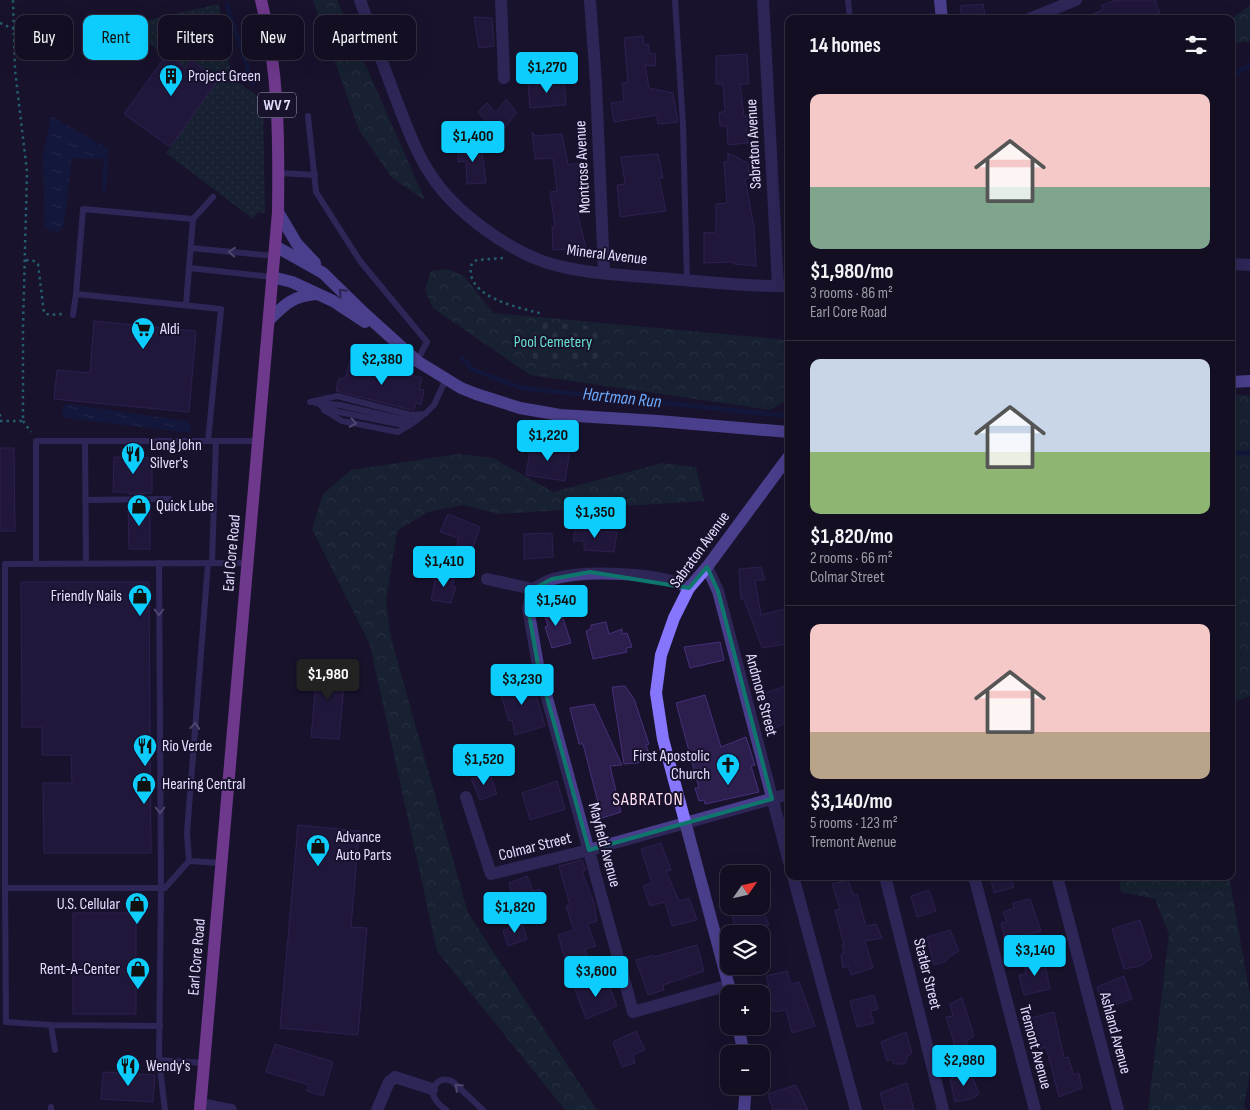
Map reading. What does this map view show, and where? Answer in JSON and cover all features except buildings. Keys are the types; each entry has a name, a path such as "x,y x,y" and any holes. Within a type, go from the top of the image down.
{"main road":[{"name":"Earl Core Road","path":"200,1107 278,212 279,140 276,78 266,20 260,0"},
{"path":"940,0 942,15"},
{"path":"278,212 297,244 323,273 418,360 462,388 492,400 546,413 785,432"},
{"path":"275,251 323,273"},
{"path":"272,277 292,282 333,301 391,337"},
{"path":"269,320 286,303 302,295 316,294"},
{"path":"1235,382 1250,381"},
{"name":"Sabraton Avenue","path":"729,985 663,739 656,693 661,655 674,618 690,588 785,461"},
{"path":"744,1110 745,1095"}],"street":[{"name":"Mineral Avenue","path":"360,0 413,142 431,175 447,196 471,218 504,243 546,262 578,270 687,280 784,286"},
{"path":"501,0 504,78"},
{"name":"Montrose Avenue","path":"590,0 596,83 604,272"},
{"name":"Sabraton Avenue","path":"763,0 784,286"},
{"path":"1039,15 1076,0"},
{"path":"1235,264 1250,264"},
{"name":"Andmore Street","path":"711,562 785,847"},
{"path":"487,579 533,589 552,579 590,572 673,581 690,588"},
{"name":"Mayfield Avenue","path":"533,589 528,608 538,665 633,1012 720,991"},
{"name":"Colmar Street","path":"466,797 491,874 686,824 785,795"},
{"path":"794,880 856,1110"},
{"name":"Statler Street","path":"886,880 944,1110"},
{"name":"Tremont Avenue","path":"975,880 1035,1110"},
{"name":"Ashland Avenue","path":"1058,880 1118,1110"},
{"path":"377,1110 389,1082 395,1077 432,1089"},
{"path":"200,1107 230,1110"}],"lane":[{"path":"674,0 683,124 687,280"},
{"path":"848,0 850,15"},
{"path":"308,116 316,192 360,261 427,342 418,360"},
{"path":"279,172 314,175"},
{"path":"186,305 193,219 213,197"},
{"path":"73,315 83,209 193,219"},
{"path":"191,248 275,251"},
{"path":"189,268 272,277"},
{"path":"76,294 221,309 208,441"},
{"path":"310,402 342,421 398,432 425,414 434,405 446,379"},
{"path":"310,402 337,396 412,415 425,414"},
{"path":"310,402 340,405 411,424"},
{"path":"36,564 36,441 258,441"},
{"path":"86,441 86,563"},
{"path":"5,888 165,888 189,861 187,833 210,563 216,441"},
{"path":"86,500 169,499"},
{"path":"160,1026 51,1025 6,1022 5,564 248,563"},
{"path":"159,564 161,888 159,1060 166,1110"},
{"path":"189,861 221,863"},
{"path":"51,1025 55,1050"},
{"path":"159,1060 204,1063"},
{"path":"446,1110 433,1096 432,1089 441,1080 446,1078 452,1081 482,1110"}],"path":[{"path":"14,0 15,70 27,172 23,420 36,441"},
{"path":"0,23 14,29"},
{"path":"504,258 477,260 472,264 471,274 479,289 484,294 500,301 543,314"},
{"path":"26,260 34,261 38,264 44,313 50,315 62,314"},
{"path":"0,414 0,421 23,420"}],"highlighted area":[{"path":"707,567 718,591 772,799 589,850 538,665 528,608 533,589 552,579 590,572 689,588"}],"green space":[{"path":"313,0 337,0 344,15 318,15"},
{"path":"219,4 221,15 170,15"},
{"path":"1250,5 1250,41 1235,43 1235,16"},
{"path":"158,18 158,50 148,43 148,20"},
{"path":"173,60 191,60 185,68"},
{"path":"191,60 229,60 232,78 263,100 265,213 258,212 253,219 166,153 218,80"},
{"path":"334,60 363,60 425,200 392,178 359,130"},
{"path":"448,269 464,276 493,313 785,340 785,401 771,410 530,375 433,308 425,290 431,271"},
{"name":"Pool Cemetery","path":"537,321 597,327 601,348 593,366 534,360 526,339"},
{"path":"1235,395 1250,395 1250,696 1236,701 1235,703"},
{"path":"459,454 493,458 553,492 662,463 696,467 704,501 499,514 463,505 428,512 397,531 386,602 391,638 468,913 597,1110 565,1110 437,951 370,645 312,529 323,494 351,470"},
{"path":"1120,880 1230,880 1250,995 1250,1073 1244,1107 1248,1110 1148,1110 1169,934 1155,899 1121,892"}],"water":[{"path":"51,116 109,149 101,159 72,158 64,224 58,233 45,229 43,155"},
{"path":"68,404 185,421 190,424 191,429 188,432 182,432 66,418 62,414 62,409 63,406"}],"waterway":[{"name":"Hartman Run","path":"227,5 253,84"},
{"path":"1235,74 1250,65"},
{"path":"104,189 105,155"},
{"name":"Hartman Run","path":"462,358 472,369 521,388 785,416"},
{"name":"Hartman Run","path":"1235,453 1250,453"}],"place":[{"name":"Project Green","path":"171,97"},
{"name":"Aldi","path":"143,350"},
{"name":"Long John Silver's","path":"133,475"},
{"name":"Quick Lube","path":"139,527"},
{"name":"Friendly Nails","path":"140,617"},
{"name":"Rio Verde","path":"145,767"},
{"name":"First Apostolic Church","path":"728,786"},
{"name":"Hearing Central","path":"144,805"},
{"name":"Advance Auto Parts","path":"318,867"},
{"name":"U.S. Cellular","path":"137,925"},
{"name":"Rent-A-Center","path":"138,990"},
{"name":"Wendy's","path":"128,1087"}],"district":[{"name":"SABRATON","path":"648,799"}]}
